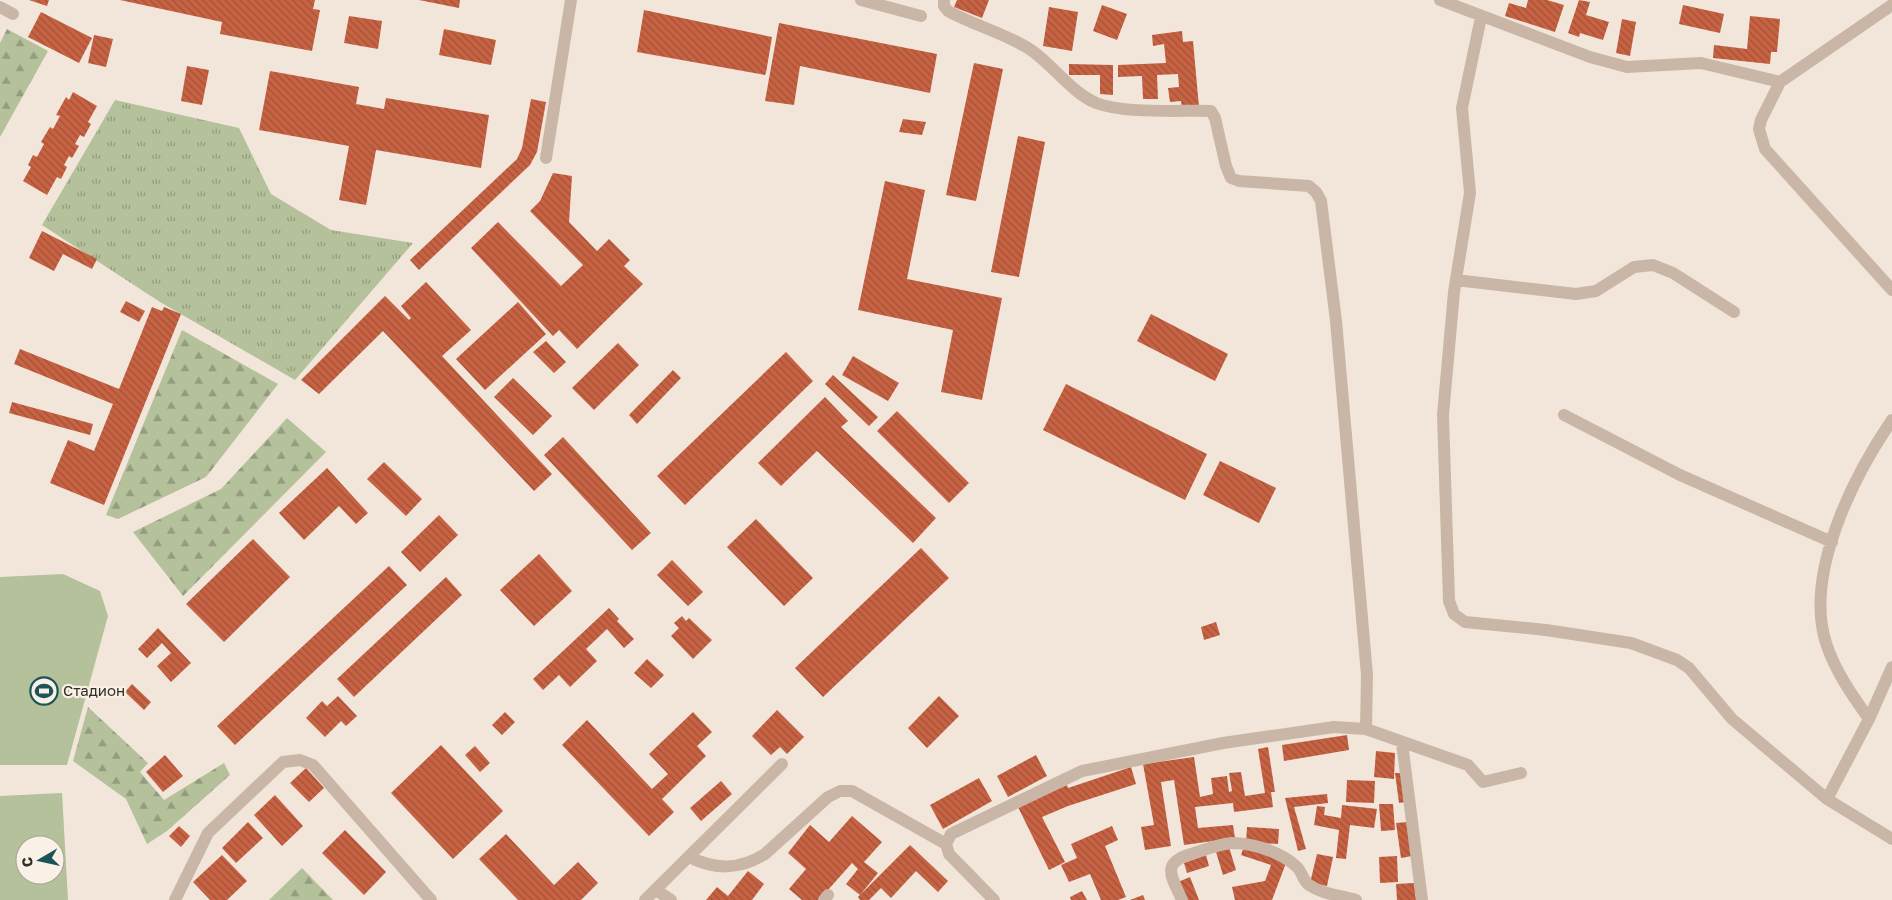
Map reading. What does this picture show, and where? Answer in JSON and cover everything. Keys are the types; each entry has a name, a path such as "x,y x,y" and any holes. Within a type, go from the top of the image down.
{"street":[{"path":"546,158 571,0"},
{"path":"861,0 921,16"},
{"path":"944,0 944,6 948,11 1001,33 1031,51 1083,95 1098,103 1130,109 1211,111 1215,118 1226,166 1231,178 1239,181 1309,186 1316,192 1321,201 1336,331 1367,674 1366,729"},
{"path":"1440,0 1590,58 1627,67 1701,63 1780,82"},
{"path":"1892,5 1780,82 1761,120 1759,130 1765,149 1892,290"},
{"path":"0,7 13,14"},
{"path":"1482,17 1462,108 1470,193 1456,280 1443,415 1449,601 1454,614 1464,622 1546,630 1631,643 1677,660 1689,668 1732,718 1827,799 1892,839"},
{"path":"1456,280 1576,294 1596,291 1634,267 1652,265 1673,273 1734,312"},
{"path":"1564,415 1680,475 1832,542"},
{"path":"1869,719 1843,683 1826,643 1820,611 1825,569 1832,542 1865,460 1892,420"},
{"path":"1827,799 1869,719 1892,666"},
{"path":"994,900 949,854 946,844 951,834 1082,772 1223,743 1334,727 1366,729 1402,743 1468,764 1483,782 1521,773"},
{"path":"1402,743 1422,900"},
{"path":"176,900 208,833 284,762 300,760 313,765 431,900"},
{"path":"645,900 782,764"},
{"path":"689,857 720,868 734,867 754,861 765,854 828,797 840,791 852,791 946,844"},
{"path":"1182,900 1172,878 1170,866 1172,862 1181,856 1232,843 1253,846 1277,854 1297,867 1308,884 1326,894 1356,900"},
{"path":"656,890 671,900"}],"green space":[{"path":"7,29 48,51 0,137 0,43"},
{"path":"115,100 239,128 271,194 331,230 413,243 295,380 160,302 42,225"},
{"path":"182,330 278,384 206,477 118,519 106,515"},
{"path":"287,418 326,452 183,596 133,532 221,489"},
{"name":"Стадион","path":"63,574 100,591 108,616 67,765 0,765 0,577"},
{"path":"88,707 148,763 140,772 164,800 224,763 230,775 167,831 147,844 126,799 73,761"},
{"path":"62,793 64,835 15,835 15,885 65,885 65,846 68,900 0,900 0,796"},
{"path":"302,868 333,900 269,900"}],"building":[{"path":"29,0 49,0 47,6"},
{"path":"120,0 315,0 313,9 320,10 312,51 220,34 222,22"},
{"path":"419,0 460,0 459,8"},
{"path":"957,0 989,0 982,18 954,7"},
{"path":"1528,0 1547,0 1564,5 1555,32 1505,16 1509,3 1526,8"},
{"path":"1579,0 1590,2 1586,15 1609,22 1603,40 1580,33 1579,37 1568,33"},
{"path":"1102,5 1127,14 1117,40 1093,31"},
{"path":"1683,5 1724,14 1720,33 1679,24"},
{"path":"1049,7 1078,12 1072,51 1043,46"},
{"path":"644,10 772,37 765,75 637,52"},
{"path":"41,12 92,38 79,63 28,37"},
{"path":"349,16 382,21 378,49 344,43"},
{"path":"1750,16 1780,19 1777,52 1771,52 1770,64 1713,58 1714,45 1747,49"},
{"path":"1622,19 1636,22 1630,56 1616,53"},
{"path":"779,23 937,54 930,93 800,66 794,105 765,101"},
{"path":"444,29 496,40 491,65 439,55"},
{"path":"1182,31 1183,42 1193,41 1199,107 1182,109 1181,101 1170,102 1168,88 1179,87 1178,74 1157,75 1158,99 1143,99 1142,76 1118,77 1118,65 1166,63 1164,44 1153,46 1152,35"},
{"path":"94,35 113,39 106,67 88,63"},
{"path":"974,63 1003,69 976,201 946,195"},
{"path":"1069,64 1113,65 1113,95 1100,94 1100,75 1069,75"},
{"path":"187,66 209,70 202,105 181,101"},
{"path":"270,71 359,87 356,104 384,109 386,98 489,115 481,168 376,150 366,205 339,200 349,146 259,130"},
{"path":"73,92 97,106 88,122 91,124 84,137 80,135 75,144 79,146 72,158 69,156 64,165 67,167 61,179 57,177 47,195 23,181 31,167 28,165 33,155 37,157 44,144 41,142 50,127 53,129 60,116 56,115 66,97 69,100"},
{"path":"531,99 546,102 537,152 530,165 419,270 410,260 517,159 522,148"},
{"path":"903,119 926,122 922,135 899,132"},
{"path":"1018,136 1045,142 1019,277 991,272"},
{"path":"553,173 572,176 569,222 597,251 609,239 630,260 624,266 643,284 577,349 559,330 553,336 471,248 498,222 561,286 583,265 530,211 540,201"},
{"path":"885,181 925,190 907,279 1002,298 982,400 941,392 953,330 858,310"},
{"path":"42,231 97,259 92,269 63,254 54,271 29,258"},
{"path":"426,282 471,330 442,356 552,474 534,491 383,331 319,394 301,380 385,296 409,320 411,318 401,306"},
{"path":"126,301 145,311 139,322 120,312"},
{"path":"518,302 546,334 485,390 456,359"},
{"path":"152,307 162,311 164,307 181,314 104,505 50,483 68,440 94,451 113,404 14,364 20,349 119,389"},
{"path":"1151,314 1228,354 1215,381 1137,341"},
{"path":"546,341 566,362 554,373 533,352"},
{"path":"618,343 639,365 594,410 572,388"},
{"path":"786,352 813,381 685,505 657,476"},
{"path":"853,356 899,383 888,401 842,375"},
{"path":"673,370 681,378 637,424 629,415"},
{"path":"833,375 878,417 869,426 825,384"},
{"path":"513,378 552,416 533,435 494,397"},
{"path":"1066,384 1207,454 1185,500 1043,430"},
{"path":"825,397 848,421 841,427 936,518 913,543 817,451 781,486 758,463"},
{"path":"12,402 93,424 90,435 9,413"},
{"path":"897,411 969,483 949,503 877,431"},
{"path":"563,437 651,533 632,550 544,455"},
{"path":"1220,461 1276,488 1259,523 1203,495"},
{"path":"384,462 422,499 406,516 367,479"},
{"path":"327,468 368,513 356,524 339,506 304,540 279,513"},
{"path":"439,515 458,535 420,572 401,552"},
{"path":"756,519 813,578 784,606 727,547"},
{"path":"253,539 290,577 224,642 186,604"},
{"path":"921,548 949,578 823,697 795,668"},
{"path":"539,554 572,591 534,626 500,590"},
{"path":"672,560 703,592 688,606 657,575"},
{"path":"389,566 407,585 235,745 217,726"},
{"path":"446,577 462,595 354,697 337,679"},
{"path":"609,608 619,619 617,621 634,639 624,648 607,629 586,649 597,661 570,687 559,675 543,690 533,679"},
{"path":"682,616 686,621 689,618 712,640 693,659 671,636 679,628 674,623"},
{"path":"1216,622 1220,635 1204,640 1201,627"},
{"path":"158,628 191,663 171,682 157,666 171,653 162,643 147,658 138,649"},
{"path":"647,659 664,675 651,688 634,673"},
{"path":"132,684 151,702 144,710 125,692"},
{"path":"338,696 357,716 346,726 341,721 325,737 306,718 322,701 327,706"},
{"path":"939,696 959,716 927,748 908,728"},
{"path":"777,710 804,737 787,754 780,747 771,755 752,736"},
{"path":"505,712 515,722 502,735 492,725"},
{"path":"693,712 712,732 697,746 706,756 662,799 674,812 649,836 562,745 587,720 652,789 668,774 649,754"},
{"path":"1347,735 1349,750 1284,761 1282,745"},
{"path":"441,745 503,811 453,859 391,793"},
{"path":"475,746 490,763 480,772 465,755"},
{"path":"1268,747 1275,792 1271,792 1273,807 1234,812 1233,803 1195,807 1198,828 1233,825 1235,838 1184,845 1174,780 1161,782 1171,846 1145,850 1141,827 1154,825 1143,764 1194,757 1200,797 1213,794 1211,778 1227,776 1229,792 1232,791 1229,773 1241,772 1245,796 1265,793 1258,749"},
{"path":"1376,751 1395,753 1394,779 1374,777"},
{"path":"165,755 183,776 163,792 146,772"},
{"path":"1036,755 1047,776 1008,797 997,776"},
{"path":"1131,767 1136,784 1068,806 1042,817 1065,862 1049,870 1018,807 1067,785 1068,788"},
{"path":"306,768 324,788 309,802 290,783"},
{"path":"1395,773 1401,773 1405,802 1399,803"},
{"path":"979,778 992,801 943,829 930,805"},
{"path":"1347,780 1375,781 1374,803 1346,802"},
{"path":"721,781 732,794 701,821 690,808"},
{"path":"1327,794 1328,803 1294,807 1306,849 1298,851 1285,798"},
{"path":"275,795 303,826 282,846 254,815"},
{"path":"1379,804 1393,804 1395,830 1381,831"},
{"path":"1342,805 1377,809 1374,828 1350,825 1346,859 1336,858 1339,830 1314,825 1317,806 1325,807 1324,815 1341,818"},
{"path":"852,816 882,842 864,862 878,873 860,895 846,884 858,869 852,863 819,900 802,900 789,889 806,869 788,853 810,825 829,842"},
{"path":"248,822 263,838 236,863 222,848"},
{"path":"1407,822 1412,856 1401,858 1396,823"},
{"path":"179,826 190,836 181,847 169,836"},
{"path":"1112,826 1118,840 1105,846 1126,897 1118,900 1101,900 1090,874 1069,882 1061,865 1077,858 1071,844"},
{"path":"1247,827 1279,829 1278,844 1246,842"},
{"path":"345,830 386,872 364,895 322,853"},
{"path":"506,834 554,885 578,862 598,883 581,900 518,900 479,859"},
{"path":"910,845 948,881 938,892 916,871 891,898 881,888 869,900 860,900 858,897"},
{"path":"1244,846 1286,863 1272,900 1235,900 1232,887 1265,881 1271,865 1241,855"},
{"path":"1229,847 1236,870 1223,875 1216,852"},
{"path":"1317,854 1333,857 1327,886 1310,883"},
{"path":"222,855 247,881 227,900 210,900 193,882"},
{"path":"1206,855 1209,866 1187,873 1184,863"},
{"path":"1397,856 1398,882 1380,883 1379,857"},
{"path":"748,871 764,884 752,900 706,900 717,887 728,896"},
{"path":"1190,877 1199,900 1186,900 1178,882"},
{"path":"1414,883 1416,900 1397,900 1396,884"},
{"path":"1082,891 1087,900 1071,900 1070,897"},
{"path":"1143,895 1145,900 1130,900"}],"place":[{"name":"Стадион","path":"44,691"}]}
